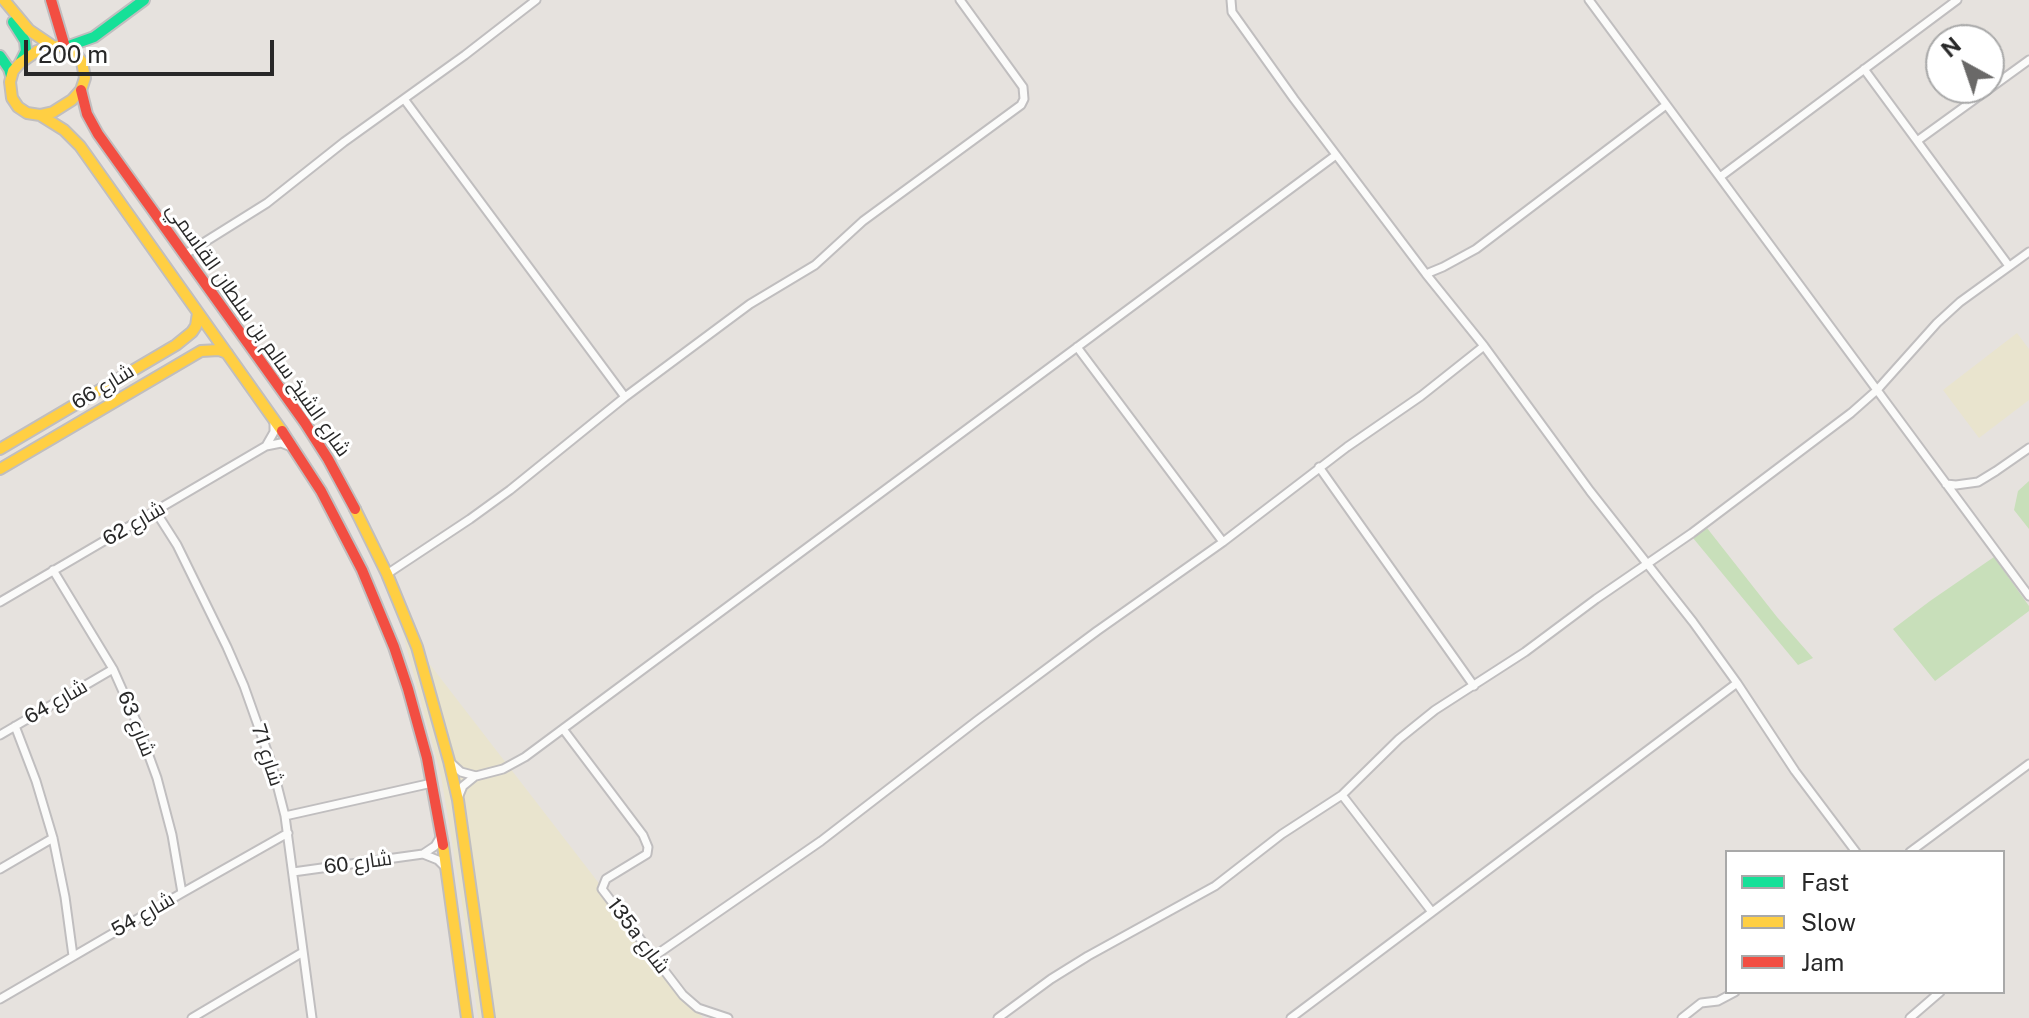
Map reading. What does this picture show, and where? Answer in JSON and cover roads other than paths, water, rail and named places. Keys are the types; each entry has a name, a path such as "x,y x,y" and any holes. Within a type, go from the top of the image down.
{"main road":[{"path":"51,0 62,47"},
{"path":"82,62 94,37 144,0"},
{"path":"0,56 9,69 15,102 27,113 40,115 60,109 81,90 85,78 82,62 76,53 29,30 2,2"},
{"path":"2,2 25,41 26,51 11,76"},
{"path":"20,63 37,51 94,37"},
{"name":"شارع الشيخ سالم بن سلطان القاسمي","path":"81,90 87,114 98,134 305,423 349,497 387,574 421,660 458,800 489,1018"},
{"name":"شارع الشيخ سالم بن سلطان القاسمي","path":"40,115 64,130 80,146 272,416 340,526 378,606 408,689 432,783 448,871 467,1018"},
{"name":"شارع 66","path":"0,449 176,345 192,332 198,313"},
{"path":"170,368 185,356 183,346 176,345"},
{"name":"شارع 66","path":"0,469 201,351 227,353"}],"street":[{"path":"184,255 267,203 536,0"},
{"path":"387,574 510,490 625,397 750,304 815,265 863,221 1021,105 1023,87 960,0"},
{"path":"1231,0 1232,12 1336,155 1693,622 1795,771 1854,850"},
{"path":"1589,0 2029,596"},
{"path":"1720,177 1957,0"},
{"path":"1917,141 2029,60"},
{"path":"1864,69 2009,266"},
{"path":"404,99 625,397"},
{"path":"1426,274 1476,249 1666,105"},
{"path":"458,800 463,786 476,776 511,766 563,729 1336,155"},
{"path":"998,1018 1088,956 1215,886 1288,829 1342,795 1416,724 1525,652 1692,533 1828,430 1877,390 1960,302 2029,252"},
{"path":"653,957 821,841 1097,631 1223,542 1484,346"},
{"path":"1077,347 1223,542"},
{"path":"266,446 274,432 272,416"},
{"path":"266,446 281,443 295,450"},
{"name":"شارع 62","path":"0,602 266,446"},
{"path":"1946,484 1978,482 2029,448"},
{"path":"1319,467 1474,686"},
{"name":"شارع 71","path":"156,512 177,545 227,647 258,725 285,816 312,1018"},
{"name":"شارع 63","path":"53,570 113,669 137,723 157,778 172,835 182,893"},
{"name":"شارع 64","path":"0,735 113,669"},
{"path":"1295,1017 1737,683"},
{"path":"15,726 53,838 73,956"},
{"name":"135a شارع","path":"563,729 643,835 648,847 647,854 606,879 602,889 690,1003 728,1018"},
{"path":"449,761 461,772 476,776"},
{"path":"1913,850 2029,764"},
{"path":"285,816 432,783"},
{"path":"1342,795 1432,912"},
{"name":"شارع 54","path":"0,999 288,833"},
{"path":"423,854 435,846 442,834"},
{"path":"0,869 53,838"},
{"path":"423,854 438,860 448,871"},
{"name":"شارع 60","path":"293,872 423,854"},
{"path":"192,1018 303,952"},
{"path":"1682,1018 1701,1003 1718,1001 1731,994"},
{"path":"1910,1018 1938,994"},
{"path":"1921,1010 1928,1018"}]}
